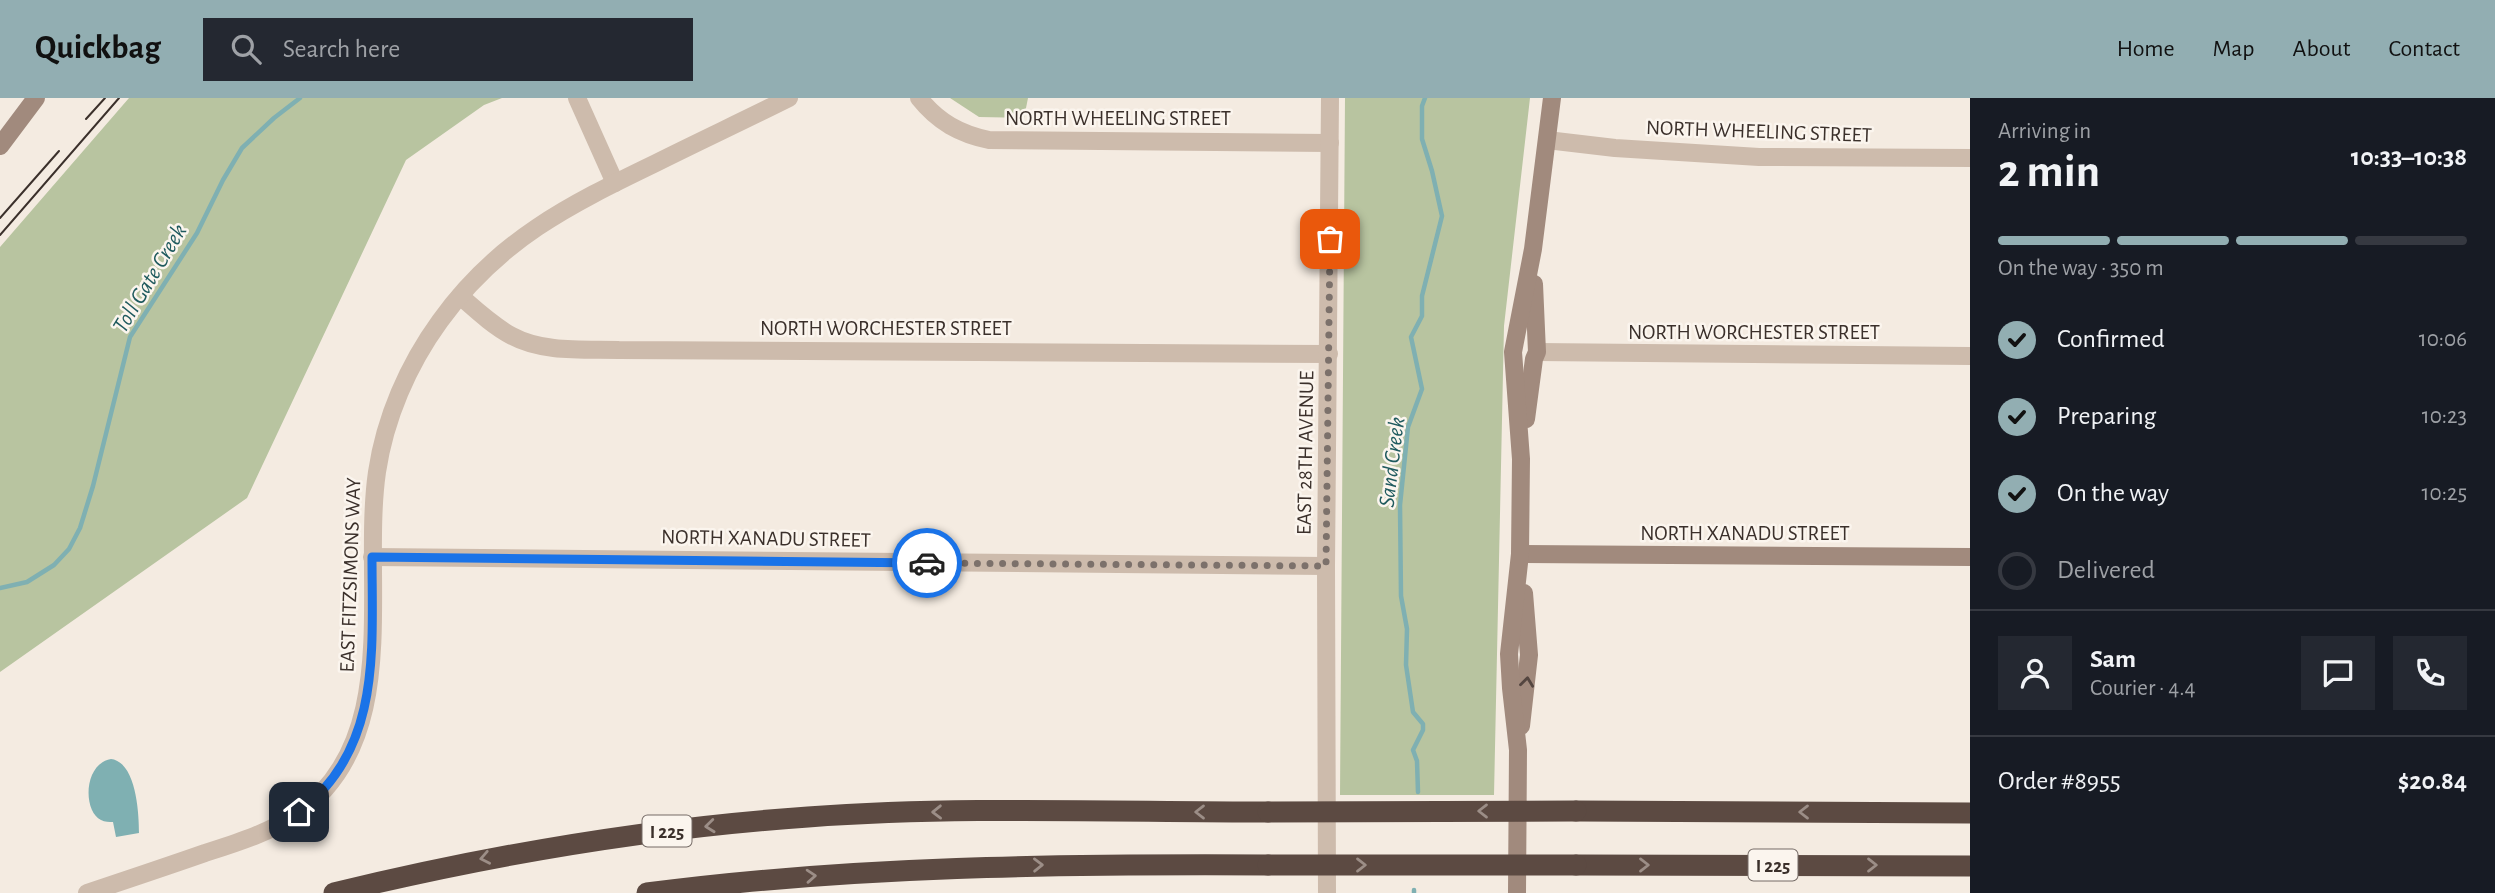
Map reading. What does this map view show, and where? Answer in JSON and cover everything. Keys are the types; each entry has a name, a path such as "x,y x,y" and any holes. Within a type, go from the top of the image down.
{"highway":[{"name":"I 225","path":"334,893 529,850 762,820 893,812 1970,813"},
{"name":"I 225","path":"646,893 784,878 1047,864 1970,866"}],"street":[{"path":"0,146 36,98"},
{"path":"577,98 615,183"},
{"name":"EAST FITZSIMONS WAY","path":"87,893 220,848 281,823 320,794 347,757 364,712 369,682 376,477 390,415 419,354 440,320 476,277 517,240 542,222 615,183 789,98"},
{"name":"NORTH WHEELING STREET","path":"919,98 928,110 948,125 989,140 1330,143"},
{"name":"EAST 28TH AVENUE","path":"1327,893 1326,566 1330,98"},
{"path":"1517,893 1518,750 1529,655 1520,554 1521,459 1515,350 1533,249 1552,98"},
{"name":"NORTH WHEELING STREET","path":"1547,140 1628,149 1759,157 1970,158"},
{"path":"1521,459 1536,352 1533,249"},
{"name":"NORTH WORCHESTER STREET","path":"460,296 512,337 558,348 1329,354"},
{"path":"1515,350 1523,363 1536,352"},
{"name":"NORTH WORCHESTER STREET","path":"1536,352 1970,356"},
{"name":"NORTH XANADU STREET","path":"1520,554 1970,557"},
{"name":"NORTH XANADU STREET","path":"372,557 1326,566"}],"green space":[{"path":"129,98 502,98 484,105 406,160 247,498 0,672 0,247"},
{"path":"950,98 1028,98 1024,118 979,117"},
{"path":"1345,98 1530,98 1504,326 1494,795 1340,795"}],"water":[{"path":"111,759 119,762 131,778 137,801 139,833 116,837 113,822 101,820 91,808 91,778 102,763"}],"waterway":[{"name":"Toll Gate Creek","path":"0,588 27,582 54,565 69,549 80,528 93,486 130,337 197,233 242,148 300,98"},
{"name":"Sand Creek","path":"1418,792 1417,761 1413,750 1423,730 1423,724 1413,712 1406,665 1407,629 1401,596 1400,505 1408,427 1422,389 1411,337 1422,316 1422,296 1442,216 1422,139 1422,106 1425,98"}],"tram line":[{"path":"86,119 105,98"},
{"path":"0,235 119,98"},
{"path":"0,218 59,151"}],"way so far":[{"path":"927,563 1326,566 1330,239"}],"route":[{"path":"299,812 331,782 357,737 369,682 372,557 927,563"}]}
